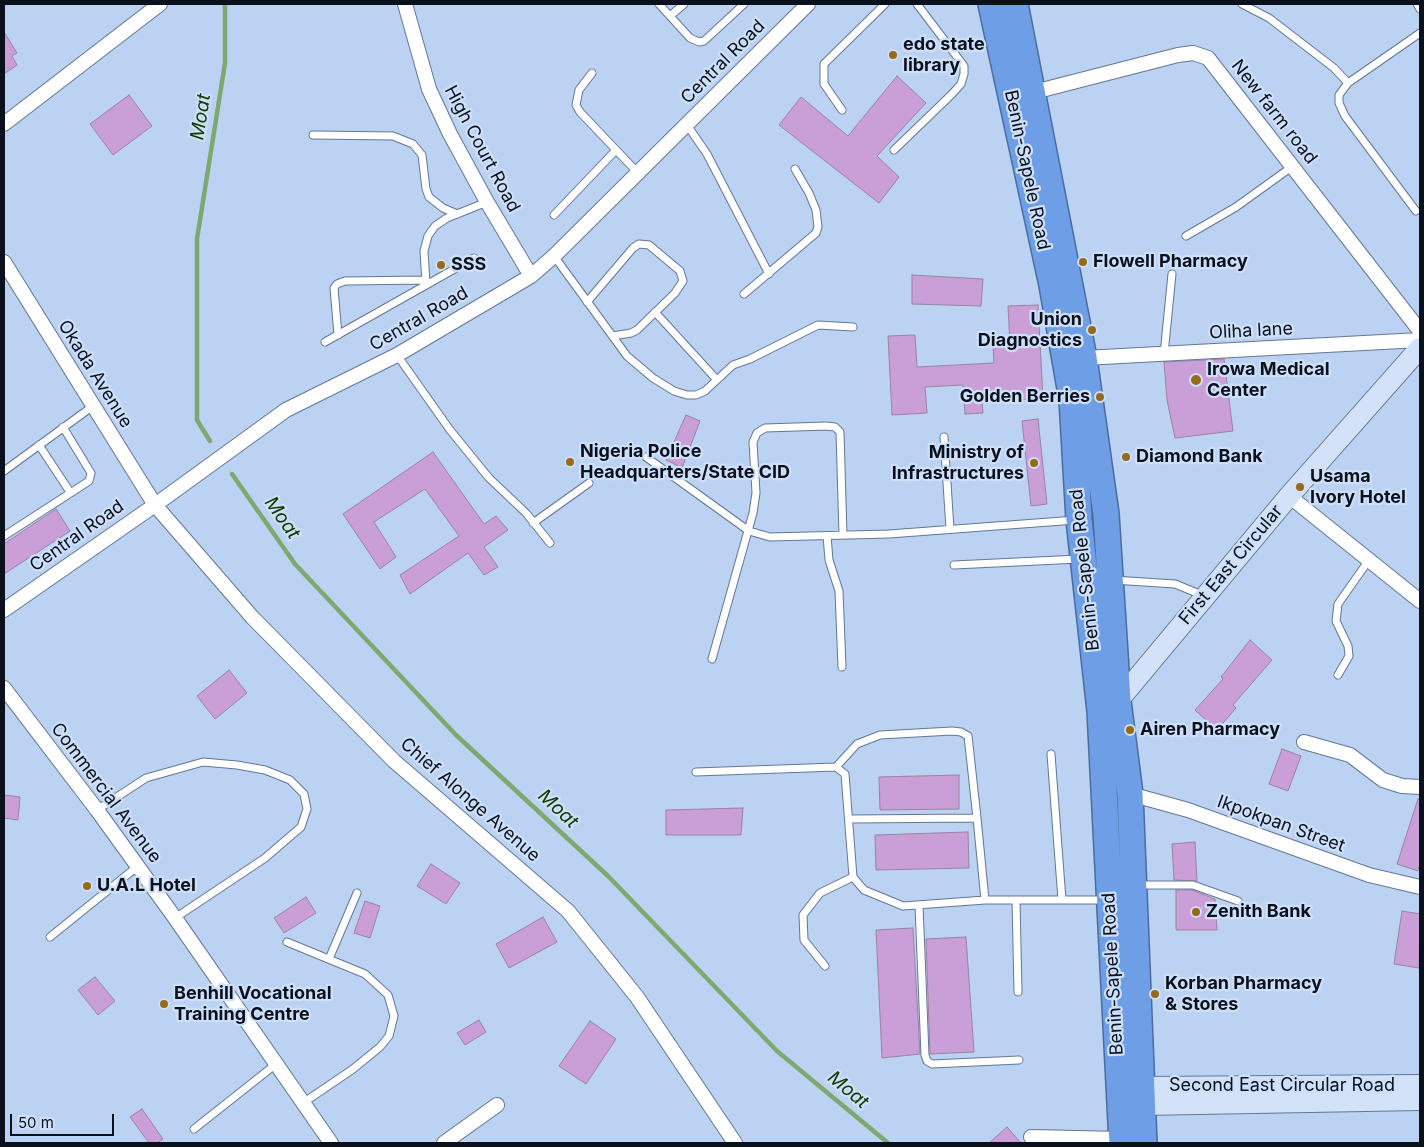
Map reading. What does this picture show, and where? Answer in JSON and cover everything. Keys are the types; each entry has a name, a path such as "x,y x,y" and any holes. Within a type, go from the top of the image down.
{"highway":[{"name":"Benin-Sapele Road","path":"991,4 1039,221 1070,391 1083,558 1109,706 1130,794 1124,896 1130,1142"},
{"name":"Benin-Sapele Road","path":"1016,4 1084,358 1106,514 1110,580 1109,706 1124,896 1143,1096 1130,1142"}],"main road":[{"name":"First East Circular","path":"1109,706 1205,597 1289,496 1420,348"},
{"name":"Second East Circular Road","path":"1143,1096 1420,1085"},
{"name":"Second East Circular Road","path":"1143,1096 1420,1100"}],"street":[{"path":"4,124 160,4"},
{"name":"High Court Road","path":"405,4 429,89 450,134 487,202 531,276"},
{"name":"Central Road","path":"4,610 155,506 286,410 396,355 531,276 554,256 808,4"},
{"name":"New farm road","path":"1034,92 1193,53 1208,58 1420,331"},
{"name":"Okada Avenue","path":"4,262 155,506"},
{"name":"Oliha lane","path":"1084,358 1420,340"},
{"path":"1289,496 1420,601"},
{"name":"Chief Alonge Avenue","path":"155,506 252,617 394,761 568,911 637,997 735,1143"},
{"name":"Commercial Avenue","path":"4,688 176,918 331,1143"},
{"path":"1304,742 1350,755 1382,780 1402,786 1420,788"},
{"name":"Ikpokpan Street","path":"1130,794 1188,810 1369,875 1420,887"},
{"path":"444,1143 497,1105"},
{"path":"1031,1137 1130,1142"}],"lane":[{"path":"659,4 690,38 702,42 744,4"},
{"path":"670,16 684,4"},
{"path":"842,110 824,84 822,74 824,64 885,4"},
{"path":"894,150 952,94 961,84 964,74 964,66 917,4"},
{"path":"1242,4 1269,18 1334,68 1348,84"},
{"path":"1417,4 1420,9"},
{"path":"1416,211 1345,116 1339,103 1339,95 1348,84 1420,33"},
{"path":"592,73 580,90 576,98 576,105 580,112 638,173"},
{"path":"686,124 707,154 769,274"},
{"path":"313,135 393,136 408,141 422,155 426,189 429,197 443,208 457,214"},
{"path":"554,215 616,150"},
{"path":"1186,236 1236,207 1293,166"},
{"path":"744,294 816,233 818,228 816,210 809,193 795,169"},
{"path":"426,282 424,251 428,236 435,226 457,214 487,202"},
{"path":"587,302 633,248 646,244 680,271 683,278 680,287 655,312 631,333 612,336"},
{"path":"554,256 627,356 653,378 674,391 696,394 705,391 733,365 818,325 853,326"},
{"path":"325,342 426,282 474,258"},
{"path":"1164,354 1172,274"},
{"path":"338,335 334,288 337,284 345,281 426,282"},
{"path":"655,312 717,380"},
{"path":"396,355 450,430 489,478 550,543"},
{"path":"4,471 93,406"},
{"path":"712,659 749,531 756,493 753,442 757,433 765,428 826,426 835,427 840,432 843,535"},
{"path":"4,536 89,481 90,473 63,427"},
{"path":"944,436 950,529"},
{"path":"39,445 70,492"},
{"path":"646,457 749,531 770,537 827,536 1079,520"},
{"path":"533,523 590,483"},
{"path":"827,536 830,560 839,591 842,667"},
{"path":"954,566 1083,558"},
{"path":"1338,676 1349,656 1348,646 1336,621 1338,604 1369,560"},
{"path":"1110,580 1175,584 1205,597"},
{"path":"836,767 857,744 880,735 961,732 968,736 985,900"},
{"path":"1051,754 1062,900"},
{"path":"97,810 146,778 203,762 265,770 290,780 304,794 307,808 301,827 264,858 176,918"},
{"path":"696,772 836,767 845,774 853,876 864,890 877,897 903,906 985,900 1062,900 1124,896 1193,885 1238,901"},
{"path":"850,820 977,818"},
{"path":"50,937 138,866"},
{"path":"825,966 804,940 802,915 820,893 853,876"},
{"path":"329,959 357,892"},
{"path":"1016,900 1018,992"},
{"path":"920,905 925,1055 927,1061 932,1064 1019,1060"},
{"path":"287,942 365,974 382,988 392,1005 393,1026 389,1036 353,1069 302,1103"},
{"path":"194,1129 276,1064"}],"building":[{"path":"4,32 17,53 12,56 17,65 4,74"},
{"path":"897,76 926,103 877,156 899,177 879,203 779,125 801,97 848,136"},
{"path":"129,95 152,126 113,155 90,124"},
{"path":"912,275 983,279 981,306 912,304"},
{"path":"1038,305 1043,398 982,402 983,413 965,414 963,385 925,387 927,413 892,415 888,336 915,335 917,367 994,363 993,345 1010,345 1008,306"},
{"name":"Irowa Medical Center","path":"1224,359 1233,431 1175,438 1167,400 1164,362"},
{"path":"686,415 700,421 682,468 666,460"},
{"name":"Ministry of Infrastructures","path":"1038,419 1047,504 1031,506 1022,421"},
{"path":"433,452 484,524 496,516 508,530 484,547 498,567 484,575 468,553 410,594 400,575 459,536 425,489 374,522 396,557 380,569 343,514"},
{"path":"56,509 70,531 4,574 4,544"},
{"path":"1250,640 1272,660 1233,705 1236,708 1217,730 1195,710 1223,679 1221,677"},
{"path":"229,670 247,693 215,719 197,696"},
{"path":"1282,749 1301,756 1288,791 1269,784"},
{"path":"959,775 959,809 880,810 879,777"},
{"path":"4,795 20,797 18,820 4,818"},
{"path":"1418,799 1420,799 1420,862 1418,871 1397,864"},
{"path":"743,808 741,835 666,835 666,810"},
{"path":"968,832 969,868 876,870 875,835"},
{"path":"1195,842 1197,881 1174,880 1172,844"},
{"path":"431,864 460,883 446,904 417,886"},
{"name":"Zenith Bank","path":"1176,890 1192,890 1215,899 1217,930 1176,930"},
{"path":"306,897 316,913 284,933 274,918"},
{"path":"365,901 380,906 370,938 354,933"},
{"path":"1402,911 1420,914 1419,968 1394,964"},
{"path":"543,917 557,942 509,968 496,944"},
{"path":"913,928 920,1054 882,1058 876,930"},
{"path":"966,937 974,1052 930,1054 926,939"},
{"path":"95,977 115,1001 98,1015 78,990"},
{"path":"479,1020 486,1032 465,1045 457,1033"},
{"path":"590,1021 616,1039 586,1084 559,1066"},
{"path":"142,1109 163,1139 157,1143 149,1143 130,1117"},
{"path":"1007,1127 1021,1143 989,1143"}],"waterway":[{"name":"Moat","path":"210,441 197,420 197,239 225,63 225,4"},
{"name":"Moat","path":"232,474 295,564 456,735 608,876 777,1051 888,1143"}],"place":[{"name":"edo state library","path":"893,55"},
{"name":"Flowell Pharmacy","path":"1083,262"},
{"name":"SSS","path":"441,265"},
{"name":"Union Diagnostics","path":"1092,330"},
{"name":"Irowa Medical Center","path":"1196,380"},
{"name":"Golden Berries","path":"1100,397"},
{"name":"Diamond Bank","path":"1126,457"},
{"name":"Nigeria Police Headquarters/State CID","path":"570,462"},
{"name":"Ministry of Infrastructures","path":"1034,463"},
{"name":"Usama Ivory Hotel","path":"1300,487"},
{"name":"Airen Pharmacy","path":"1130,730"},
{"name":"U.A.L Hotel","path":"87,886"},
{"name":"Zenith Bank","path":"1196,912"},
{"name":"Korban Pharmacy & Stores","path":"1155,994"},
{"name":"Benhill Vocational Training Centre","path":"164,1004"}]}
